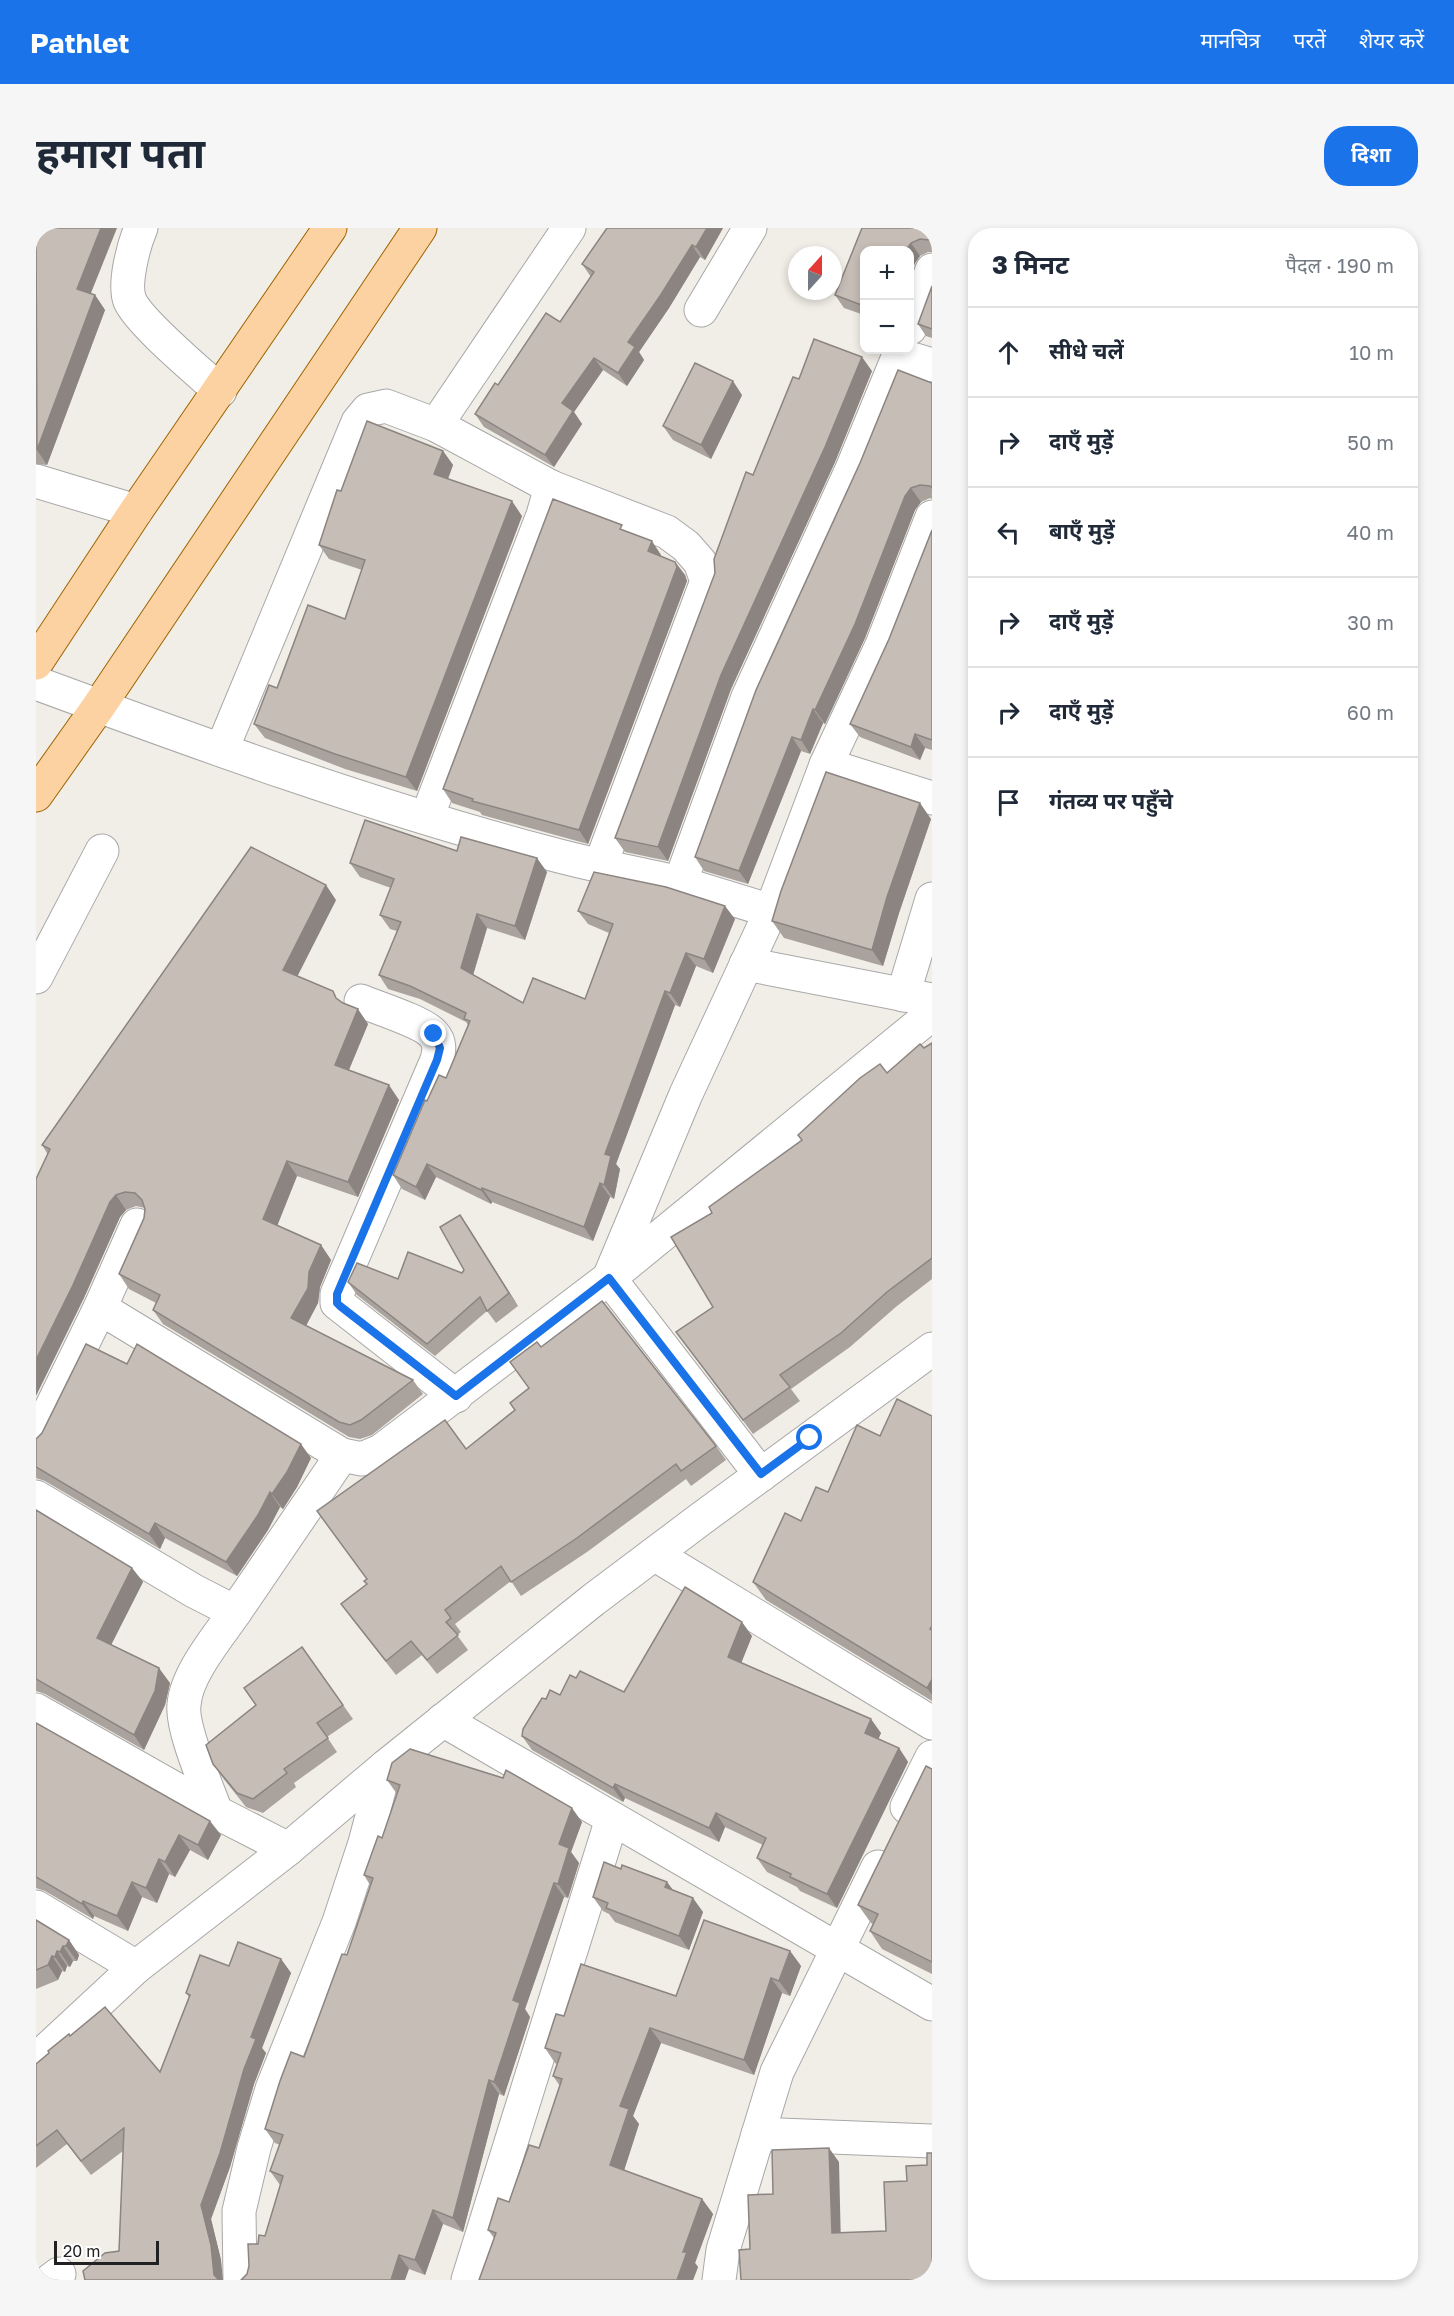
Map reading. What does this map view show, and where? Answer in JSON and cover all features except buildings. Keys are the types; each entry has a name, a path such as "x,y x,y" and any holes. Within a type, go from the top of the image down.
{"main road":[{"path":"36,663 136,511 330,228"},
{"path":"36,795 99,706 420,228"}],"street":[{"path":"141,228 133,245 129,278 130,301 145,321 220,391"},
{"path":"436,425 569,228"},
{"path":"701,310 750,228"},
{"path":"914,316 932,270"},
{"path":"914,352 932,365"},
{"path":"680,883 747,697 852,469 899,354"},
{"path":"222,749 358,422 368,410 386,406 436,425 551,487 667,532 686,546 700,562 707,580 600,866"},
{"path":"36,481 136,511"},
{"path":"427,817 543,514 551,487"},
{"path":"609,1278 686,1094 771,911 826,765 882,645 932,517"},
{"path":"36,683 222,749 427,817 547,853 680,883 771,911"},
{"path":"826,765 932,798"},
{"path":"36,977 102,851"},
{"path":"747,964 918,998 932,899"},
{"path":"361,1001 424,1028 434,1034 440,1048 437,1060 337,1294 337,1303 456,1396"},
{"path":"100,1308 342,1455 362,1459 381,1451 609,1278 932,1014"},
{"path":"36,1439 100,1308 137,1225"},
{"path":"609,1278 761,1474"},
{"path":"36,2060 136,1967 288,1849 443,1720 654,1554 932,1349"},
{"path":"216,1812 186,1725 183,1705 190,1682 342,1455"},
{"path":"36,1497 194,1591 235,1612"},
{"path":"654,1554 932,1723"},
{"path":"36,1710 216,1812 288,1849"},
{"path":"443,1720 932,2004"},
{"path":"719,2280 723,2250 777,2072 932,1757"},
{"path":"240,2280 239,2211 254,2148 272,2089 339,1922 365,1844 385,1767"},
{"path":"468,2280 612,1819"},
{"path":"36,1907 136,1967"},
{"path":"758,2134 932,2141"},
{"path":"51,2280 58,2274 57,2280"}],"route":[{"path":"434,1034 440,1048 437,1060 337,1294 337,1303 456,1396 609,1278 761,1474 810,1438"}]}
